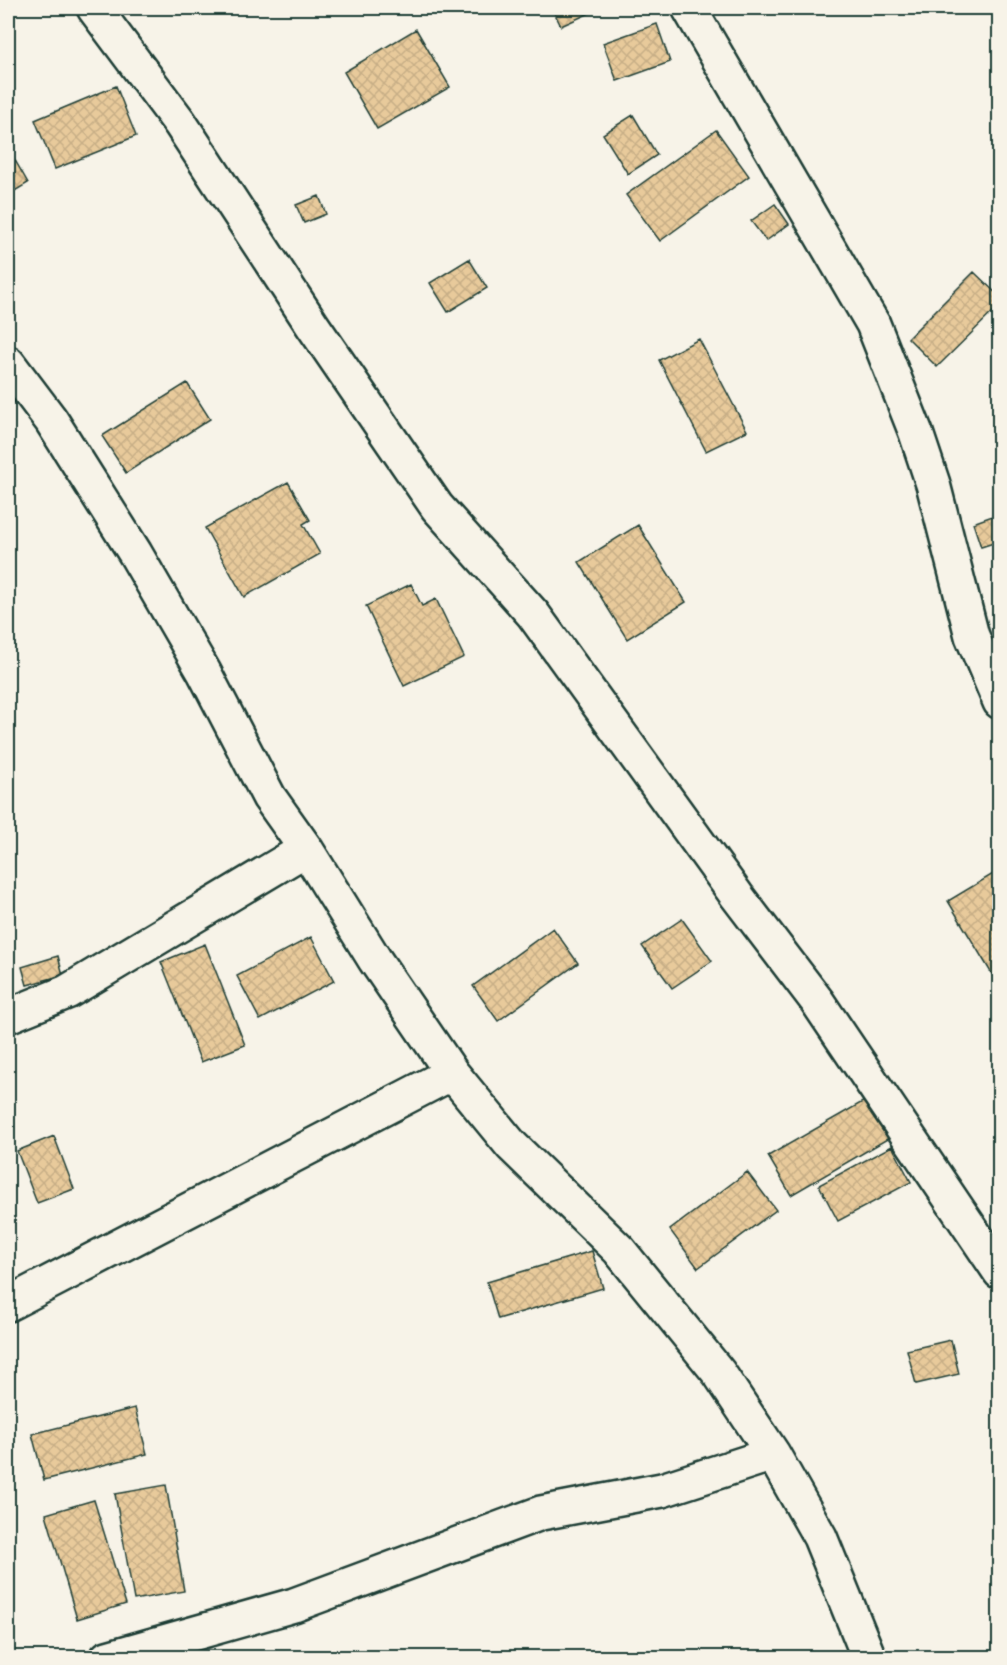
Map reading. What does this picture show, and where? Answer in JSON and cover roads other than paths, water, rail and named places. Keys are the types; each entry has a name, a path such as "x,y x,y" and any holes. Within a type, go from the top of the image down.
{"street":[{"path":"94,8 180,123 436,507 533,615 737,896 817,1001 999,1272"},
{"path":"689,8 873,324 916,433 933,484 972,636 999,702"},
{"path":"8,363 51,420 135,553 204,672 269,797 306,849 375,960 452,1073 513,1146 619,1250 719,1373 773,1454 819,1536 869,1658"},
{"path":"8,1016 67,992 306,849"},
{"path":"8,1304 452,1073"},
{"path":"107,1658 294,1605 541,1513 662,1490 773,1454"}]}
